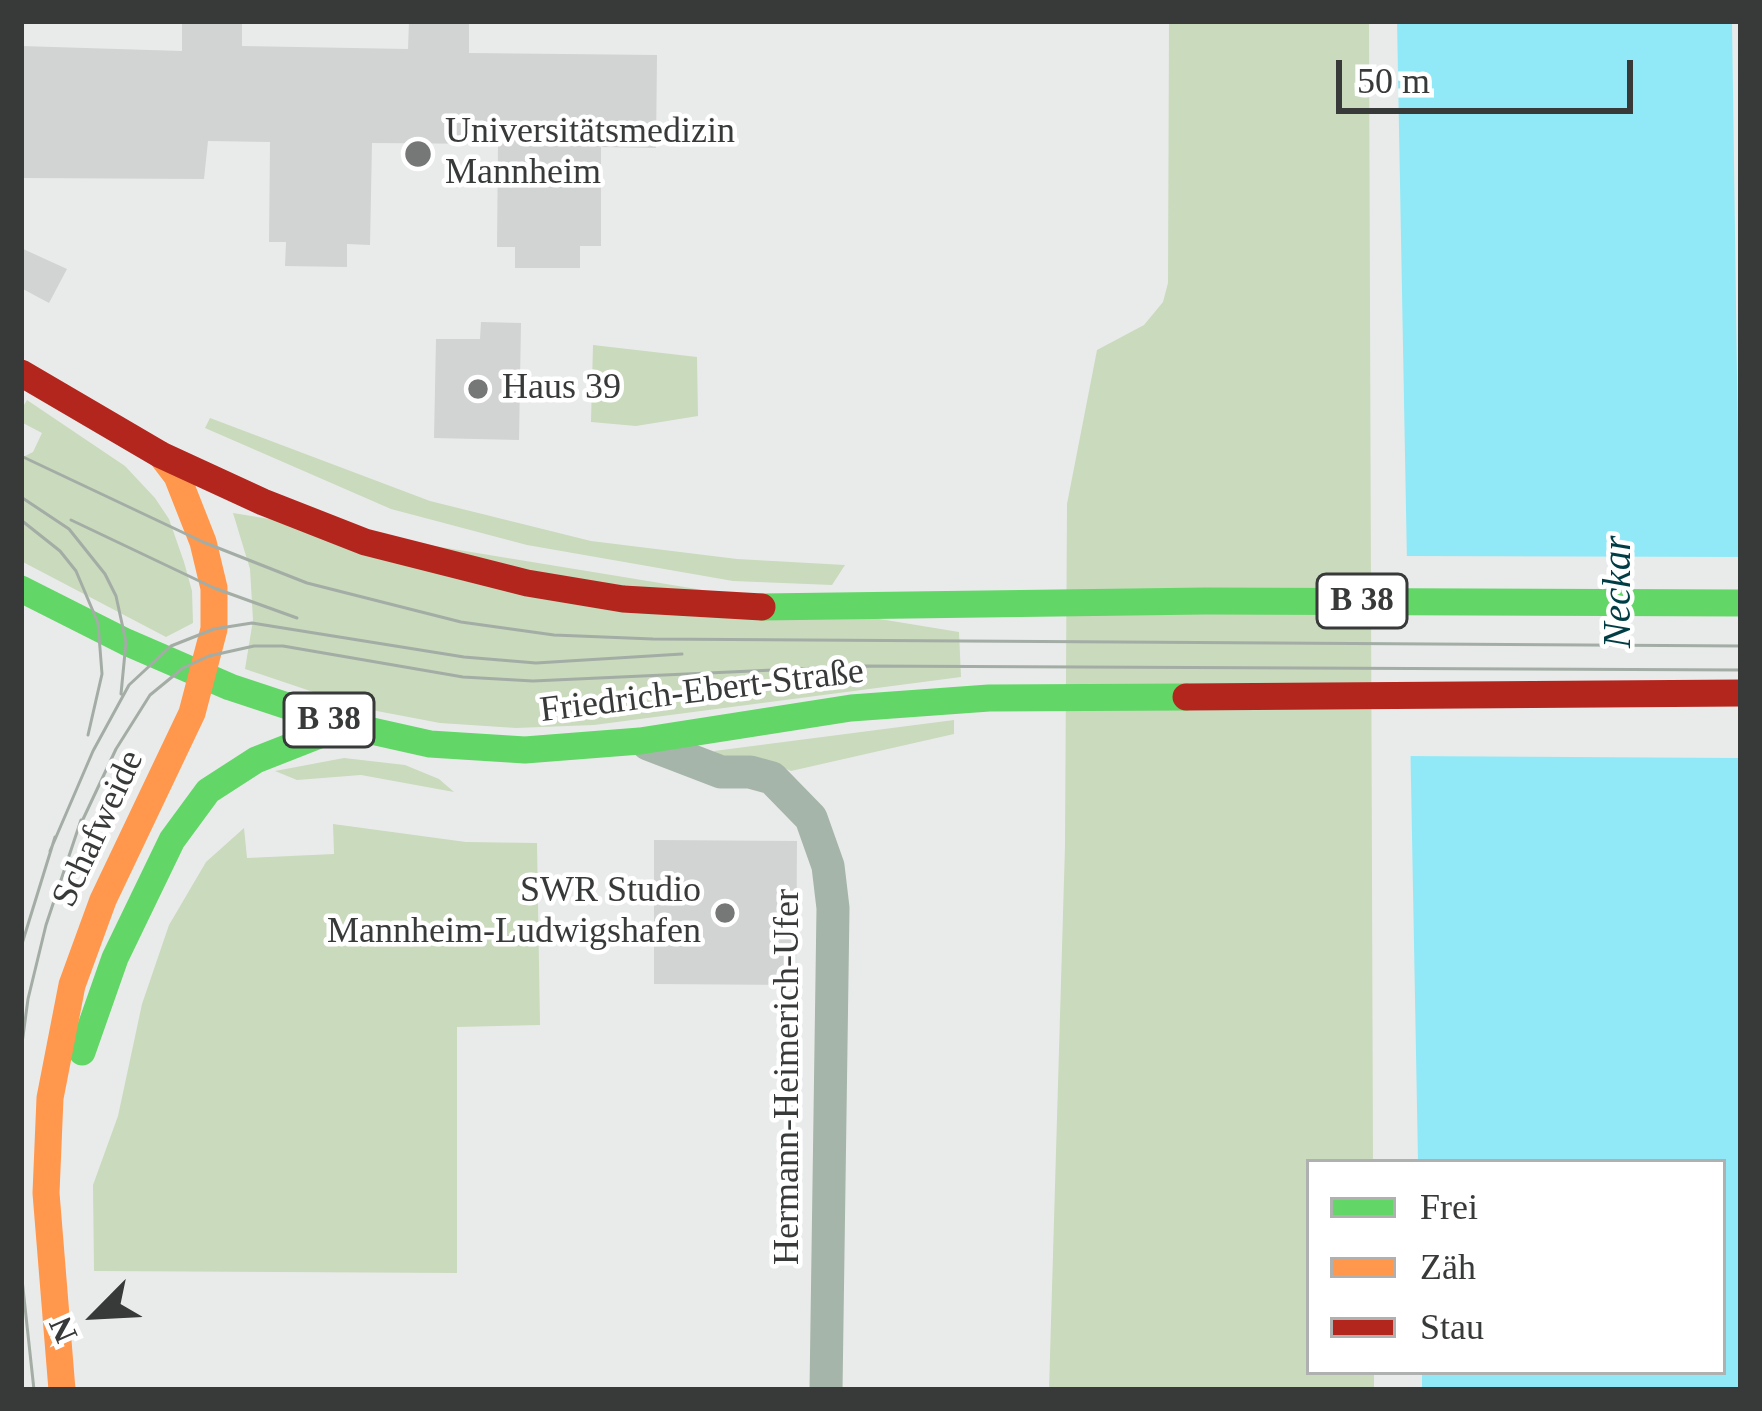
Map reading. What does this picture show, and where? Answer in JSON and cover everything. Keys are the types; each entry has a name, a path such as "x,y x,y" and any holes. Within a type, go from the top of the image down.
{"main road":[{"name":"Friedrich-Ebert-Straße","path":"21,373 161,454 364,542 527,583 677,604 1741,604"},
{"name":"Schafweide","path":"62,1390 46,1193 50,1098 71,986 104,900 169,766 204,677 214,629 214,588 189,501 161,454"},
{"name":"Friedrich-Ebert-Straße","path":"21,589 204,677 344,725 430,744 525,750 640,741 851,708 989,698 1741,693"},
{"path":"50,1098 77,1066 116,958 172,840 208,791 256,760 344,725"}],"street":[{"name":"Hermann-Heimerich-Ufer","path":"640,741 721,772 772,778 811,818 828,866 832,956 826,1390"}],"green space":[{"path":"1169,21 1369,21 1373,1159 1306,1159 1306,1375 1374,1375 1374,1390 1049,1390 1065,846 1067,504 1097,350 1144,325 1163,302 1168,283"},
{"path":"593,345 697,357 698,416 636,426 591,422"},
{"path":"27,400 125,466 155,498 169,519 184,562 192,591 193,623 166,637 21,561 21,458 33,452 42,433 21,422"},
{"path":"210,418 430,501 591,541 737,559 845,565 832,585 733,581 527,545 391,509 205,428"},
{"path":"233,513 959,632 961,677 594,725 516,728 440,723 361,708 245,669 253,620 250,569"},
{"path":"954,720 954,734 791,771 761,758 718,760 714,751"},
{"path":"344,758 405,765 439,779 454,792 361,775 297,780 275,771"},
{"path":"333,824 466,842 537,843 540,1025 457,1027 457,1273 94,1271 93,1185 118,1116 142,1004 169,925 206,862 244,828 247,858 334,854"}],"water":[{"name":"Neckar","path":"1397,21 1732,21 1741,657 1741,1390 1422,1390 1422,1375 1726,1375 1726,1159 1418,1159"}],"pier":[{"path":"1400,556 1741,557 1741,758 1404,756"}],"building":[{"path":"182,21 242,21 242,46 408,49 409,21 469,21 469,53 657,55 656,148 601,147 601,246 580,246 580,268 515,268 515,247 497,247 498,144 372,143 370,245 347,244 347,267 285,266 286,242 269,242 270,142 208,141 204,179 21,178 21,46 182,51"},
{"path":"21,248 67,269 49,303 21,288"},
{"name":"Haus 39","path":"481,322 521,323 519,440 434,438 436,339 480,339"},
{"name":"SWR Studio Mannheim-Ludwigshafen","path":"654,840 797,841 796,985 654,984"}],"tram line":[{"path":"21,456 203,542 307,583 461,622 554,635 1741,646"},
{"path":"21,497 69,529 105,574 116,596 126,642 121,694"},
{"path":"21,520 60,551 76,571 98,623 102,674 88,735"},
{"path":"71,520 214,588 297,618"},
{"path":"50,851 93,751 129,685 171,646 214,629 252,623 464,657 536,663 682,654"},
{"path":"77,832 116,749 150,695 183,668 209,656 254,646 283,646 463,677 533,681 861,666 1741,670"},
{"path":"21,1051 46,925 81,820"},
{"path":"21,947 55,837"},
{"path":"21,1270 34,1390"}],"traffic: fast":[{"path":"21,589 230,687 345,725 430,744 525,750 640,741 851,708 989,698 1186,697"},
{"path":"762,607 1205,601 1741,603"},
{"path":"82,1052 115,958 172,840 208,791 256,760 345,725"}],"traffic: slow":[{"path":"62,1390 46,1193 50,1098 72,985 103,900 192,713 214,629 214,588 203,542 177,476 161,455"}],"traffic: jam":[{"path":"21,373 161,455 365,542 527,583 623,599 762,607"},
{"path":"1186,697 1741,693"}],"place":[{"name":"Universitätsmedizin Mannheim","path":"418,154"},
{"name":"Haus 39","path":"478,389"},
{"name":"SWR Studio Mannheim-Ludwigshafen","path":"725,913"}]}
